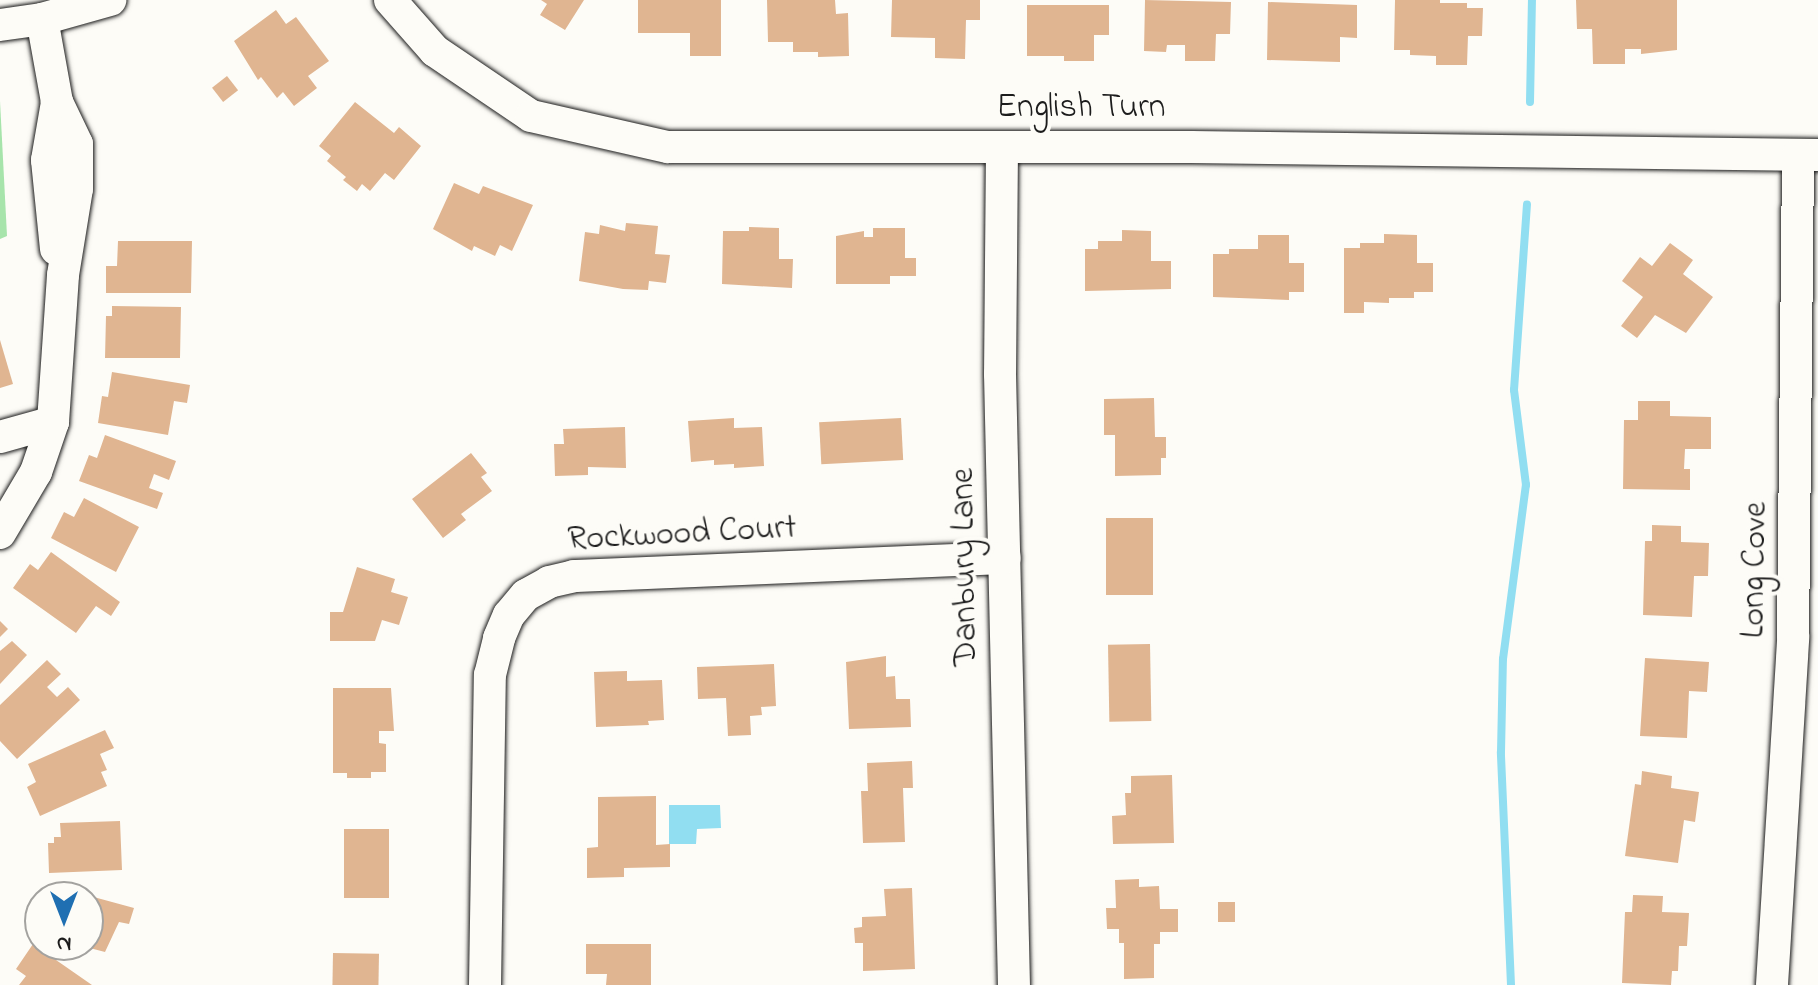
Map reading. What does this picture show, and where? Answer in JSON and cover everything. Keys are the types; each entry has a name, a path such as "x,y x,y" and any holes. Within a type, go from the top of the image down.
{"street":[{"path":"0,25 42,19 110,0"},
{"name":"English Turn","path":"390,0 435,51 531,116 668,147 1808,155"},
{"path":"0,533 36,472 53,422 63,275 54,241 47,160 57,102 42,19"},
{"name":"Danbury Lane","path":"1002,148 1000,374 1014,985"},
{"name":"Long Cove","path":"1772,985 1805,638 1808,155"},
{"path":"0,437 53,422"},
{"name":"Rockwood Court","path":"485,985 490,675 499,638 509,615 526,595 549,582 574,576 1005,558"}],"green space":[{"path":"0,101 7,236 0,239"}],"water":[{"path":"669,805 720,805 721,828 697,829 696,844 669,844"}],"building":[{"path":"541,0 584,0 565,30 540,15 547,4"},
{"path":"638,0 721,0 721,56 690,56 690,33 638,33"},
{"path":"767,0 835,0 836,14 848,13 849,56 818,57 818,52 793,52 793,42 768,42"},
{"path":"892,0 980,0 980,20 966,20 965,59 935,58 935,38 891,37"},
{"path":"1145,0 1231,2 1230,34 1216,34 1215,61 1185,61 1185,45 1167,45 1166,52 1144,51"},
{"path":"1395,0 1440,0 1440,3 1467,3 1467,8 1483,8 1482,36 1468,36 1467,65 1436,65 1436,56 1410,55 1410,50 1394,50"},
{"path":"1576,0 1677,0 1677,50 1641,54 1641,49 1625,49 1625,64 1593,64 1592,29 1577,29"},
{"path":"1268,2 1357,5 1357,38 1340,37 1340,62 1267,60"},
{"path":"1027,5 1109,5 1109,35 1094,35 1094,61 1064,61 1064,56 1027,56"},
{"path":"276,10 286,24 296,17 329,61 308,76 317,88 294,106 283,92 277,98 261,77 258,80 234,41"},
{"path":"227,76 238,90 223,102 212,88"},
{"path":"355,102 394,133 399,127 421,146 394,180 385,173 370,191 362,184 357,191 343,180 346,177 327,161 331,156 319,146"},
{"path":"454,183 479,194 483,186 533,205 512,251 500,245 495,256 474,246 472,251 433,229"},
{"path":"626,223 658,226 655,254 670,255 666,283 649,281 648,290 579,281 585,232 599,234 600,225 625,231"},
{"path":"749,227 779,228 779,259 793,259 792,288 722,284 723,231 749,231"},
{"path":"873,228 905,228 905,258 916,258 916,276 890,276 890,284 836,284 836,236 864,231 864,237 873,237"},
{"path":"1122,230 1151,231 1151,261 1171,261 1171,289 1085,291 1085,249 1098,249 1098,241 1122,241"},
{"path":"1384,234 1417,235 1417,263 1433,263 1433,292 1414,292 1414,298 1389,298 1389,303 1364,302 1364,313 1344,313 1344,248 1360,248 1360,243 1384,243"},
{"path":"1258,235 1289,235 1289,263 1304,263 1304,292 1289,292 1289,300 1213,297 1213,254 1229,254 1229,249 1258,249"},
{"path":"118,241 192,241 191,293 106,293 106,266 117,266"},
{"path":"1670,243 1693,260 1683,274 1713,297 1686,333 1655,315 1637,338 1621,326 1643,297 1622,281 1640,257 1652,266"},
{"path":"112,306 181,307 180,358 105,358 106,316 112,316"},
{"path":"0,340 13,384 0,388"},
{"path":"112,372 190,385 187,403 174,401 168,435 98,423 102,396 108,397"},
{"path":"1154,398 1155,437 1166,437 1166,458 1161,458 1161,475 1115,476 1115,435 1104,435 1104,399"},
{"path":"1638,401 1670,401 1670,416 1711,417 1711,449 1685,449 1684,469 1690,469 1690,490 1623,489 1624,420 1638,420"},
{"path":"734,418 734,428 762,427 764,466 734,468 734,464 714,465 714,460 691,462 688,421"},
{"path":"901,418 903,460 821,464 819,422"},
{"path":"625,427 626,468 588,467 588,475 555,476 554,444 564,444 563,429"},
{"path":"105,435 176,461 169,480 154,474 149,488 163,493 157,509 79,481 89,455 97,458"},
{"path":"471,453 487,473 481,477 492,491 461,514 466,520 443,538 412,499"},
{"path":"84,498 139,527 116,572 51,538 64,512 74,517"},
{"path":"1106,518 1153,518 1153,595 1106,595"},
{"path":"1652,525 1681,526 1681,542 1709,543 1708,576 1694,576 1692,617 1643,615 1645,541 1652,541"},
{"path":"51,552 120,602 111,616 96,606 76,633 13,588 30,564 38,570"},
{"path":"357,567 395,579 391,592 408,597 399,625 382,620 375,641 330,641 330,612 343,612"},
{"path":"0,621 8,629 0,637"},
{"path":"12,641 27,655 0,684 0,651"},
{"path":"1150,644 1151,721 1109,722 1108,645"},
{"path":"886,656 886,677 895,676 896,699 910,699 911,727 849,729 846,662"},
{"path":"1645,658 1709,662 1707,692 1689,691 1687,738 1640,736"},
{"path":"47,660 61,674 47,687 57,697 68,687 80,700 17,759 0,741 0,705"},
{"path":"774,664 776,706 761,707 762,715 750,716 751,735 728,736 726,698 698,699 697,667"},
{"path":"627,671 627,681 662,680 664,720 648,721 649,725 596,727 594,672"},
{"path":"333,688 391,688 394,731 379,731 379,743 386,744 386,772 371,772 371,778 347,778 347,773 333,773"},
{"path":"105,730 114,748 100,754 107,770 101,772 107,786 40,816 27,787 36,782 28,764"},
{"path":"912,761 913,788 903,788 905,842 863,843 861,791 868,791 867,763"},
{"path":"1642,771 1672,776 1671,788 1699,792 1695,822 1684,820 1678,863 1625,856 1635,784 1641,785"},
{"path":"1172,775 1174,843 1113,844 1112,816 1126,815 1125,793 1131,793 1131,776"},
{"path":"656,796 656,845 670,844 670,867 624,868 624,877 587,878 587,848 598,847 598,797"},
{"path":"120,821 122,870 49,873 48,843 54,843 54,837 61,837 60,823"},
{"path":"344,829 389,829 389,898 344,898"},
{"path":"1139,879 1139,887 1159,886 1160,909 1178,909 1178,932 1160,932 1160,944 1154,944 1154,978 1124,979 1124,943 1119,943 1119,929 1107,929 1106,908 1116,908 1115,880"},
{"path":"912,888 915,969 863,971 863,943 855,943 854,928 862,927 862,917 886,916 884,889"},
{"path":"1633,895 1663,896 1662,912 1689,913 1687,946 1679,946 1678,971 1672,971 1671,985 1622,983 1625,912 1632,912"},
{"path":"104,900 134,908 129,924 119,922 105,952"},
{"path":"1218,902 1235,902 1235,922 1218,922"},
{"path":"586,944 651,944 651,985 606,985 607,974 586,974"},
{"path":"333,953 379,954 378,985 332,985"},
{"path":"24,957 24,961 57,961 92,985 19,985 26,976 16,969"}],"waterway":[{"path":"1530,102 1532,0"},
{"path":"1511,985 1501,752 1503,659 1526,485 1514,390 1527,204"}]}
